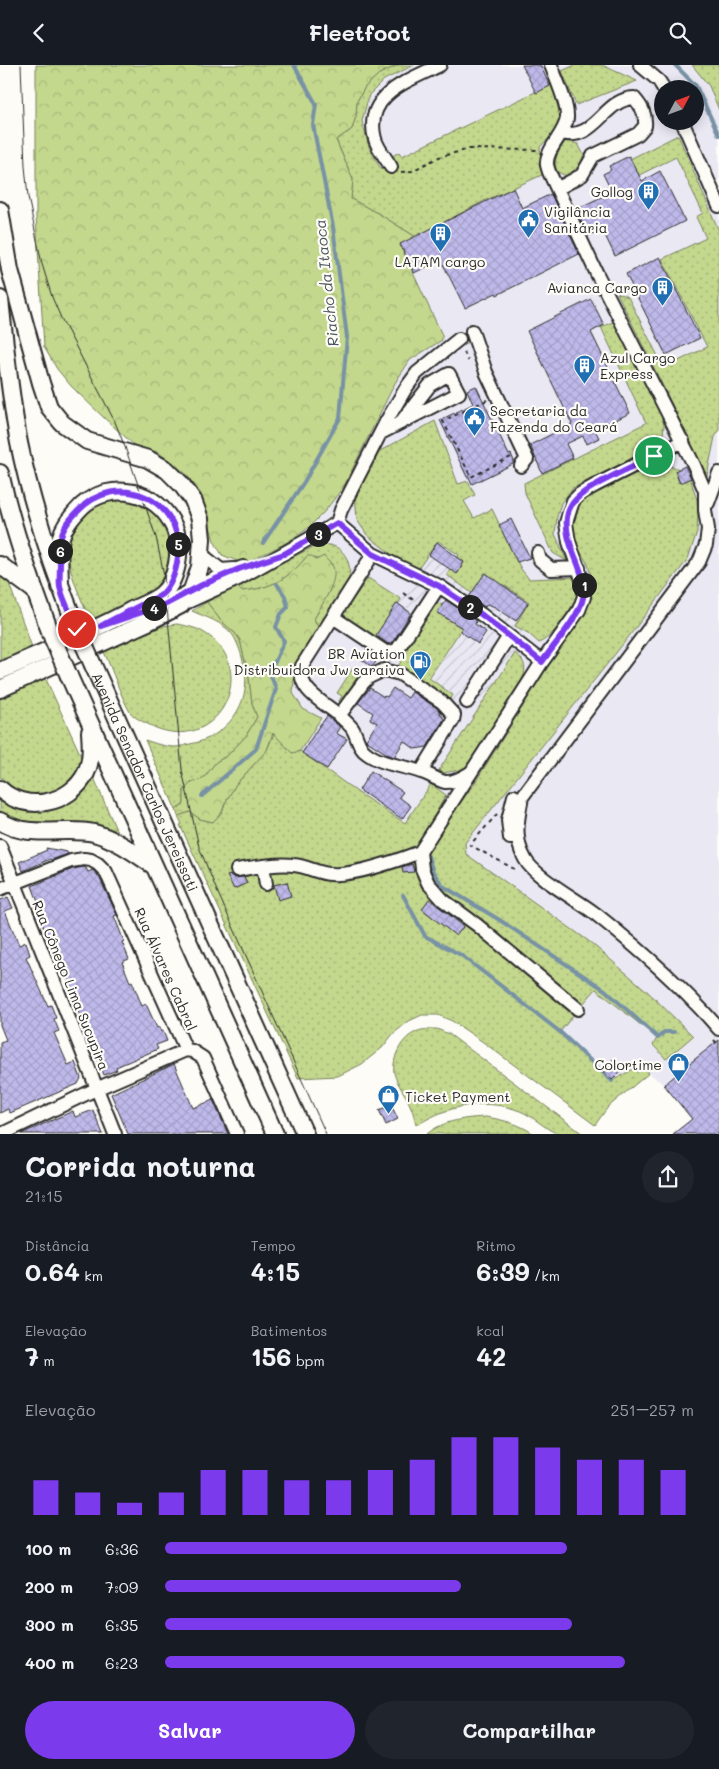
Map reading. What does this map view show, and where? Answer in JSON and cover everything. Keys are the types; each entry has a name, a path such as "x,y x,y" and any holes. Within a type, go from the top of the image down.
{"main road":[{"path":"0,210 10,270 49,407 62,423 87,441 148,459 167,470 193,500 200,519 202,539 200,567 192,590 181,605 148,622 0,689"},
{"name":"Avenida Senador Carlos Jereissati","path":"0,299 19,444 31,492 60,587 92,665 305,1134"},
{"name":"Avenida Senador Carlos Jereissati","path":"0,473 34,590 53,639 274,1134"},
{"path":"0,671 101,626 162,594 171,582 176,570 178,541 174,526 154,501 142,495 124,490 104,493 88,501 70,520 61,537 60,587"},
{"path":"0,565 34,590"},
{"path":"0,789 16,801 48,803 65,796 77,786 86,773 91,756 90,722"},
{"path":"0,821 19,829 39,832 78,831 94,833 126,847 155,867"}],"street":[{"path":"391,167 375,140 373,120 378,108 384,97 393,88 440,65"},
{"path":"551,65 565,105 567,117 561,133 548,156 547,164 597,274 683,441 705,491 708,529 706,545 699,562 522,797 516,825 517,842 525,861 538,873 596,913 662,969 719,1029"},
{"path":"640,65 655,80"},
{"path":"557,189 582,175 593,156 638,134 645,126 646,116 634,98 627,99 604,112 588,130 572,136 561,133"},
{"path":"686,130 719,206"},
{"path":"472,331 486,372 527,459 518,461"},
{"path":"181,605 238,579 337,523 381,433 406,388 417,373 459,339"},
{"path":"381,433 402,422"},
{"path":"578,1009 477,925 442,899 428,883 422,869 420,852 542,662 579,610 584,597 584,585 569,542 566,523 573,501 580,493 683,441"},
{"path":"719,473 705,510 697,551 683,575 515,795 508,820 512,848 520,865 533,877 570,902 640,958 685,1000 719,1037"},
{"path":"337,523 373,554 439,586 482,615 542,662"},
{"path":"538,553 540,560 551,569 579,568"},
{"path":"201,554 221,570 239,569"},
{"path":"101,626 166,604 239,569 284,554"},
{"path":"373,554 302,666 302,681 310,692 351,727 359,745 364,751 381,761 421,772 446,782 454,781 471,772"},
{"path":"333,617 387,653 397,649 439,586"},
{"path":"467,702 509,636"},
{"path":"340,716 363,683 369,677 384,670 400,674 442,702 454,715 453,720 421,772"},
{"name":"Rua Cônego Lima Sucupira","path":"0,846 115,1134"},
{"path":"237,869 295,865 330,874 340,874 357,871 420,852"},
{"name":"Rua Álvares Cabral","path":"14,883 71,861 84,859 98,864 106,872 186,1050 192,1051 203,1059 237,1134"},
{"path":"263,867 266,884"},
{"path":"0,889 14,883"},
{"path":"2,1134 96,1089 186,1050"}],"path":[{"path":"391,167 400,173 412,171 439,157 469,149 535,149 548,156"},
{"path":"488,400 444,421 471,477 518,461"},
{"path":"500,809 470,845 518,871 512,861"}],"shaded area":[{"path":"36,65 719,65 719,1134 673,1134 691,1119 664,1085 649,1073 608,1107 553,1054 252,948 251,957 242,959 145,740 175,747 197,743 217,734 232,719 243,702 247,677 242,656 232,634 214,620 192,611 237,561 222,555 214,541 205,509 196,487 185,473 159,453 134,445 71,386 57,369 44,347 36,217"},
{"name":"BR Aviation Distribuidora Jw saraiva","path":"437,541 543,611 473,717 367,647"}],"green space":[{"path":"36,65 398,65 379,74 365,87 357,101 356,116 352,129 336,140 353,180 351,199 416,237 400,245 442,335 442,340 410,360 395,383 344,486 325,511 307,529 286,543 248,562 237,561 222,555 214,541 205,509 196,487 185,473 159,453 134,445 71,386 57,369 44,347 36,217"},
{"path":"398,65 414,65 384,80 369,95 362,121 369,147 381,169 392,164 394,155 399,152 402,156 552,84 562,119 558,130 540,147 542,175 484,201 416,237 351,199 353,179 336,140 352,129 356,116 357,101 365,87 379,74"},
{"path":"575,65 602,65 637,81 576,105 562,71"},
{"path":"692,65 719,65 719,110 709,86"},
{"path":"678,135 719,231 719,431 715,437 706,480 696,461 696,453 617,293 628,297 664,368 707,347 662,259 706,238 696,217 703,213 676,157 637,176 630,159"},
{"path":"566,141 578,144 584,155 579,166 567,176 557,172 555,163 560,148"},
{"path":"615,321 661,413 664,425 663,435 658,445 573,488 561,503 555,534 567,561 553,553 525,493 524,483 646,423 601,327"},
{"path":"435,421 458,484 468,481 475,495 464,501 474,518 492,509 521,569 529,579 576,577 576,596 569,612 552,634 539,643 528,633 515,626 529,602 486,573 472,593 447,575 450,569 458,573 464,562 458,557 459,555 438,541 418,569 399,560 367,535 357,520 355,495 380,451"},
{"path":"659,463 680,469 675,471 679,483 690,478 697,500 697,532 688,559 465,843 466,854 590,942 647,991 693,1036 666,1059 653,1045 657,1038 596,989 582,1005 448,894 431,873 427,860 429,847 474,784 589,601 591,587 590,572 575,542 572,530 573,515 579,502 604,486"},
{"path":"119,497 148,506 166,524 174,558 158,590 91,623 71,572 68,550 69,541 78,524 87,513 100,504"},
{"path":"317,545 329,545 342,551 348,561 350,571 346,587 319,629 314,619 331,588 332,564 329,562 307,556 286,577 270,585 241,591 237,585"},
{"path":"307,556 312,556 316,560 324,556 332,565 334,577 329,592 314,619 319,629 295,668 293,693 303,709 321,718 300,751 292,753 273,733 267,750 236,784 222,812 213,822 200,819 190,812 178,816 176,810 184,804 184,790 192,782 203,779 216,762 227,756 246,736 257,717 252,703 249,678 240,640 221,621 207,602 237,585 241,591 270,585 286,577"},
{"path":"0,571 7,578 33,650 0,665"},
{"path":"368,578 401,599 377,636 393,646 386,650 347,623 343,614"},
{"path":"207,602 221,621 240,640 249,678 252,703 257,717 246,736 227,756 216,762 203,779 184,790 184,804 176,810 145,740 163,746 175,747 203,740 215,734 234,717 244,693 246,680 240,649 234,637 219,623 192,611"},
{"path":"436,602 445,606 439,614 462,628 429,678 453,695 449,701 397,667 401,662 399,652 432,603"},
{"path":"177,624 200,630 220,646 229,664 231,683 226,702 215,717 200,728 180,733 156,728 132,715 123,699 104,652 163,626"},
{"path":"515,653 524,664 523,678 465,769 443,773 439,770"},
{"path":"353,668 360,673 340,703 339,701 342,696 337,693"},
{"path":"45,677 82,758 74,776 68,783 52,793 43,796 33,796 17,790 0,777 0,699"},
{"path":"274,733 292,753 300,751 360,794 405,823 431,784 446,795 415,849 353,870 331,871 309,864 291,863 235,867 236,873 228,876 235,889 247,882 244,877 257,874 260,889 271,885 268,873 283,868 298,870 321,877 337,878 354,876 398,862 415,860 417,869 428,891 448,911 575,1013 560,1032 612,1081 642,1064 649,1073 608,1107 595,1125 483,1042 452,1021 438,1015 422,1015 409,1021 393,1034 382,1048 362,1064 338,1076 298,1078 180,825 182,824 178,816 190,812 200,819 213,822 222,812 236,784 267,750"},
{"path":"92,773 117,832 79,822 50,823 23,821 0,811 0,797 24,808"},
{"path":"437,1029 449,1034 583,1134 556,1133 520,1111 507,1107 481,1104 455,1108 416,1124 413,1112 395,1077 394,1062 398,1050 409,1036 419,1031"},
{"path":"486,1117 511,1123 534,1134 427,1134 448,1123 463,1119"}],"building":[{"path":"522,65 540,65 550,86 536,93"},
{"path":"629,156 642,181 660,171 685,221 615,256 602,229 588,236 576,209 612,192 603,174 611,170 609,166"},
{"path":"513,188 522,208 551,194 579,254 497,295 496,293 465,308 441,260 414,273 400,244"},
{"name":"Avianca Cargo","path":"660,257 700,338 666,355 626,274"},
{"name":"Azul Cargo Express","path":"591,299 604,325 591,332 630,413 595,430 599,438 587,444 583,436 566,444 573,458 542,473 530,445 572,424 527,331"},
{"name":"Secretaria da Fazenda do Ceará","path":"476,386 509,455 511,454 514,461 513,464 472,484 440,420 473,404 467,390"},
{"path":"685,466 691,478 680,483 675,471"},
{"path":"511,519 530,558 517,562 499,525"},
{"path":"437,542 464,562 457,574 429,555"},
{"path":"485,573 528,603 516,621 495,607 487,604 485,607 469,597"},
{"path":"446,600 476,621 475,624 486,632 478,644 460,631 462,628 437,612"},
{"path":"397,603 411,613 392,643 388,644 376,635"},
{"path":"367,649 379,658 372,667 361,659"},
{"path":"370,688 384,697 387,697 393,688 408,698 412,692 437,708 444,719 427,747 415,749 404,741 394,757 366,740 377,723 370,719 373,713 358,703"},
{"path":"327,716 340,727 336,733 347,739 327,769 302,753"},
{"path":"371,771 403,792 399,797 411,806 402,819 359,790"},
{"path":"46,848 67,852 68,854 50,859 23,871 19,862 47,850"},
{"path":"412,864 414,872 403,873 402,867"},
{"path":"84,867 88,872 93,870 99,877 117,915 114,916 129,959 122,962 130,982 132,981 142,1006 146,1004 157,1028 159,1027 161,1032 163,1031 167,1041 156,1045 158,1049 116,1067 117,1070 104,1075 83,1029 85,1029 73,998 75,997 63,967 61,968 34,903 38,902 32,886 73,869"},
{"path":"230,875 235,878 244,877 247,883 234,889 227,876"},
{"path":"287,882 291,896 278,900 274,885"},
{"path":"8,897 13,908 5,911 19,945 26,942 30,955 26,957 48,1006 51,1005 56,1018 54,1019 59,1031 54,1033 68,1065 75,1062 81,1078 78,1084 10,1113 8,1109 0,1113 0,1042 6,1040 0,1025 0,899"},
{"path":"429,899 461,924 463,927 456,936 422,909"},
{"path":"719,1040 719,1134 673,1134 692,1119 664,1085 677,1074 673,1069 686,1058 690,1063"},
{"path":"613,1059 623,1069 612,1080 602,1070"},
{"path":"174,1064 193,1108 213,1100 228,1134 128,1134 111,1094"},
{"name":"Ticket Payment","path":"391,1105 398,1119 386,1125 379,1110"},
{"path":"93,1110 103,1134 21,1134 73,1111 75,1117"}],"waterway":[{"name":"Riacho da Itaoca","path":"263,543 304,482 340,418 347,337 333,227 313,125 316,104 294,65"},
{"path":"675,65 696,86 719,135"},
{"name":"Riacho da Itaoca","path":"202,796 256,749 276,689 270,673 284,641 276,627 281,614 288,607 285,596 277,584"},
{"path":"428,856 433,872 443,886 498,919 605,990 658,1038 664,1032 674,1032"},
{"path":"403,895 425,936 461,955 487,975 560,1032 612,1081"}],"tram line":[{"path":"21,65 28,197 42,264 52,297 61,318 115,422 156,537 164,575 182,770 199,847 326,1134"}],"place":[{"name":"Gollog","path":"649,210"},
{"name":"Vigilância Sanitária","path":"528,238"},
{"name":"LATAM cargo","path":"440,252"},
{"name":"Avianca Cargo","path":"663,306"},
{"name":"Azul Cargo Express","path":"584,384"},
{"name":"Secretaria da Fazenda do Ceará","path":"474,437"},
{"name":"BR Aviation Distribuidora Jw saraiva","path":"421,680"},
{"name":"Colortime","path":"678,1083"},
{"name":"Ticket Payment","path":"389,1115"}],"route":[{"path":"77,629 60,587 61,537 64,528 88,501 110,491 124,490 142,495 154,501 174,526 178,541 176,570 171,582 162,594 101,626 166,604 202,585 239,569 284,554 337,523 373,554 439,586 482,615 542,662 579,610 584,597 584,585 569,542 566,523 573,501 580,493 654,456"}]}
